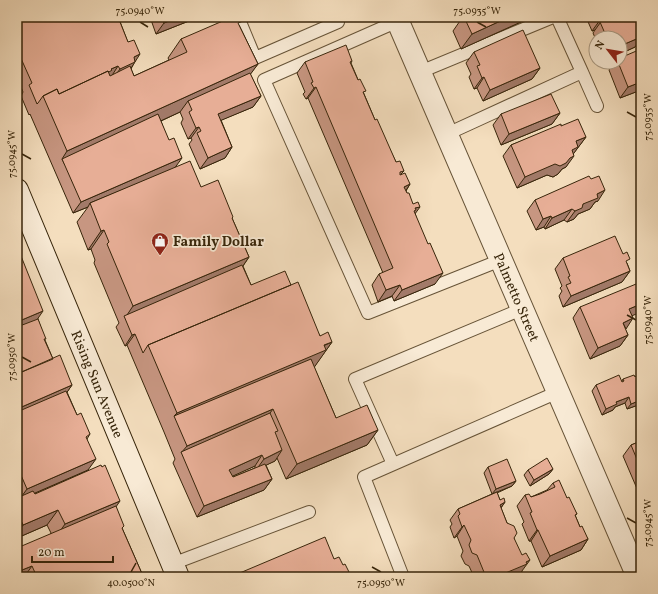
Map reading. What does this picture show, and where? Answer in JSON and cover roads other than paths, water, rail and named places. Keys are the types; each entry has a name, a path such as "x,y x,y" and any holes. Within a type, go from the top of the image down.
{"street":[{"name":"Palmetto Street","path":"397,19 638,577"},
{"name":"Rising Sun Avenue","path":"17,190 175,571"}],"lane":[{"path":"238,17 255,58 338,22 336,17"},
{"path":"420,72 553,17"},
{"path":"557,17 597,106"},
{"path":"397,19 264,80 368,313 501,260"},
{"path":"447,134 582,72"},
{"path":"393,464 355,379 522,309"},
{"path":"403,577 364,477 558,392"},
{"path":"175,571 309,512"}],"place":[{"name":"Family Dollar","path":"160,256"}]}
